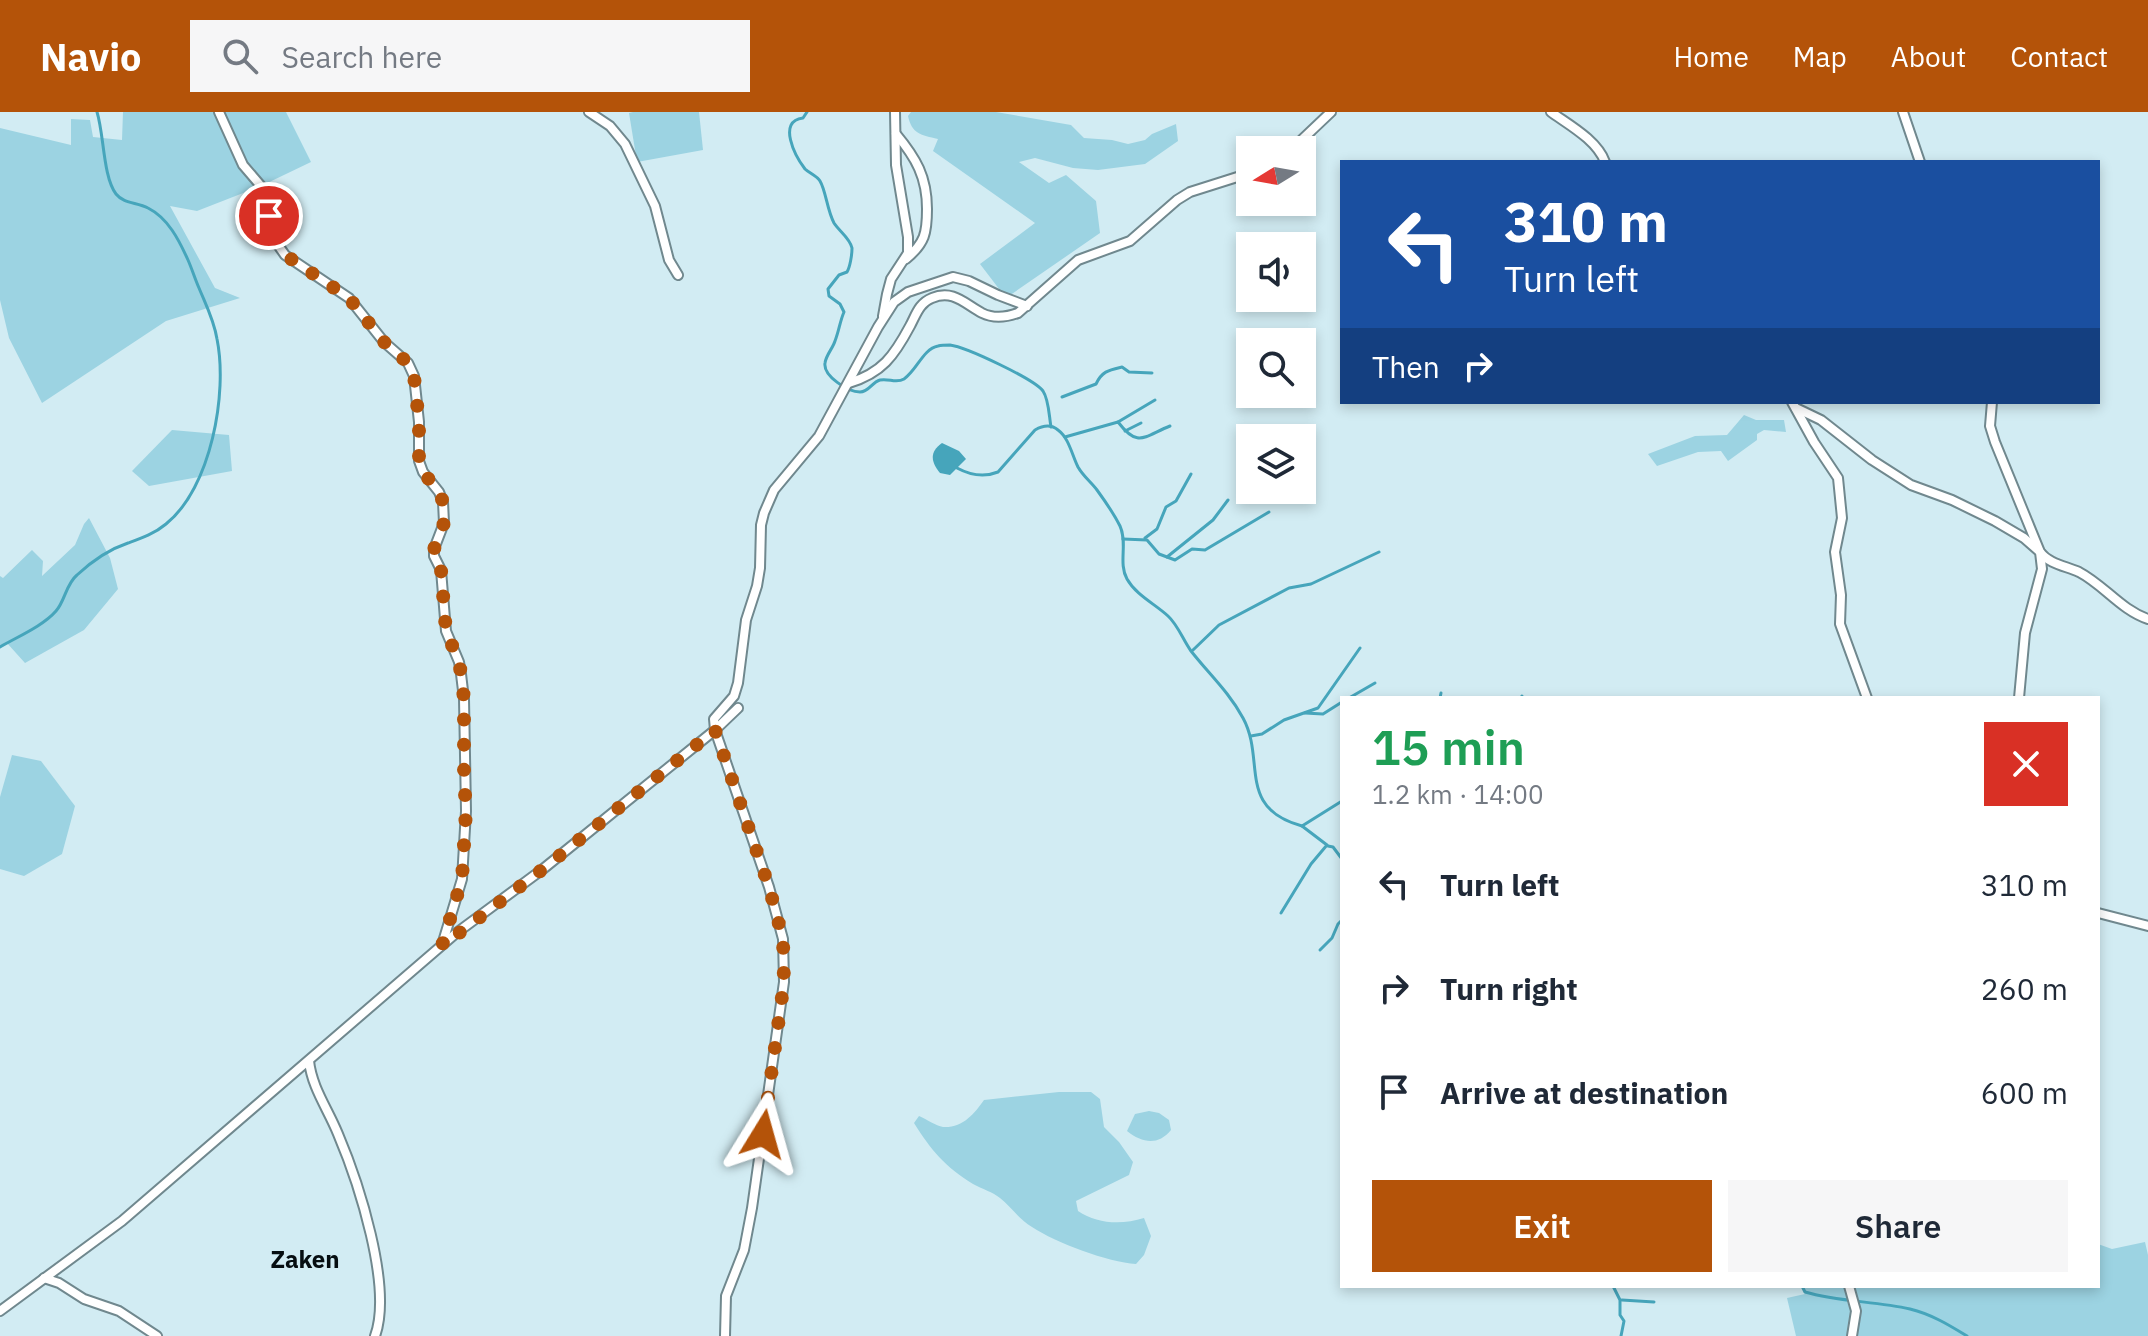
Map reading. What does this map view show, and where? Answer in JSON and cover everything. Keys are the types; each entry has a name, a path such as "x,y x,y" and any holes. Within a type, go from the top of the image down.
{"street":[{"path":"219,112 243,165 261,186 278,245 285,255 349,298 384,342 408,363 414,376 419,461 443,502 444,523 434,556 441,570 446,631 459,662 464,699 466,811 462,879 442,946"},
{"path":"589,112 610,126 625,144 655,206 669,260 678,275"},
{"path":"883,319 891,279 908,253 896,165 895,112"},
{"path":"1306,136 1331,112"},
{"path":"1551,112 1596,145 1604,160"},
{"path":"1903,112 1919,160"},
{"path":"895,133 916,162 927,191 927,232 904,261"},
{"path":"848,384 867,378 882,366 899,345 920,306 935,296 955,296 983,314 1008,317 1027,306 1078,260 1130,241 1190,192 1236,177"},
{"path":"725,1336 726,1296 744,1250 752,1208 784,982 783,939 714,719 734,696 738,683 746,620 759,577 764,513 774,490 819,436 894,302 908,292 953,277 1027,306"},
{"path":"1992,404 1990,426 2040,552 2042,569 2025,633 2019,696"},
{"path":"1794,405 1821,420 1872,460 1911,485 1995,521 2024,538 2045,558 2081,573 2120,603 2148,619"},
{"path":"1794,405 1838,478 1842,518 1835,552 1841,595 1840,624 1866,696"},
{"path":"0,1311 122,1221 442,946 543,869 738,708"},
{"path":"2100,914 2148,926"},
{"path":"309,1061 315,1088 338,1133 370,1231 379,1279 380,1305 375,1336"},
{"path":"44,1278 59,1283 84,1299 127,1315 157,1336"},
{"path":"1850,1288 1856,1311 1852,1336"}],"shaded area":[{"path":"123,112 286,112 311,162 197,211 170,206 215,288 240,298 166,321 42,403 9,338 0,300 0,128 71,145 71,119 90,120 93,137 122,140"},
{"path":"699,112 703,150 637,162 629,113"},
{"path":"911,112 996,112 1071,125 1084,138 1128,144 1145,140 1176,124 1178,141 1145,164 1098,170 1073,168 1035,158 1019,162 1049,183 1066,175 1096,201 1100,233 1006,298 980,264 1035,223 933,151 938,139 915,130 908,116"},
{"path":"1744,415 1756,420 1784,420 1786,432 1764,430 1757,434 1757,440 1728,461 1721,451 1698,452 1657,466 1648,454 1695,436 1727,435"},
{"path":"172,430 229,435 232,471 149,486 132,471"},
{"path":"942,443 959,451 966,459 950,475 940,473 933,461 935,450"},
{"path":"89,518 110,558 118,589 84,630 25,663 7,643 0,647 0,576 3,578 32,550 43,561 42,576 75,545"},
{"path":"12,755 41,761 75,806 62,854 24,876 0,869 0,797"},
{"path":"1091,1092 1100,1099 1104,1127 1133,1162 1129,1175 1076,1201 1078,1211 1101,1221 1127,1222 1144,1218 1151,1236 1144,1255 1136,1264 1082,1251 1032,1227 997,1196 963,1178 947,1164 914,1123 919,1116 940,1126 950,1127 967,1119 984,1100"},
{"path":"1149,1111 1169,1120 1171,1130 1155,1141 1138,1138 1127,1131 1135,1114"},
{"path":"2145,1242 2148,1255 2148,1336 1796,1336 1787,1298 1805,1294 1804,1288 2100,1288 2100,1245 2112,1249"}],"waterway":[{"path":"0,647 51,616 73,579 88,565 114,549 157,530 182,508 205,464 218,412 220,361 210,313 185,252 167,224 155,212 116,194 106,166 97,112"},
{"path":"807,112 791,125 790,140 805,169 820,181 834,223 852,248 847,272 839,275 828,289 829,296 840,304 844,312 826,360 828,373 843,386 863,392 880,380 904,379 928,351 950,345 999,364 1037,386 1046,399 1051,427"},
{"path":"1062,397 1096,384 1103,374 1113,369 1122,367 1129,372 1152,373"},
{"path":"1118,422 1155,400"},
{"path":"1065,437 1118,422 1136,438 1170,426"},
{"path":"1125,431 1141,423"},
{"path":"957,468 977,475 998,472 1035,430 1046,426 1062,433 1080,470 1120,526 1127,579 1140,595 1172,620 1191,651 1243,718 1253,750 1256,781 1268,807 1281,818 1302,826 1340,802"},
{"path":"1145,538 1157,529 1166,507 1176,501 1191,474"},
{"path":"1167,557 1213,520 1228,500"},
{"path":"1123,539 1147,540 1159,554 1175,560 1192,549 1205,550 1269,512"},
{"path":"1193,650 1219,625 1289,588 1311,584 1379,552"},
{"path":"1251,736 1318,708 1360,648"},
{"path":"1352,696 1375,683"},
{"path":"1305,713 1323,714 1340,703"},
{"path":"1281,913 1311,864 1327,845 1302,826"},
{"path":"1328,846 1333,847 1340,856"},
{"path":"1320,950 1332,938 1340,922"},
{"path":"1614,1288 1624,1321 1621,1336"},
{"path":"1803,1288 1805,1292 1818,1295 1918,1311 1967,1336"},
{"path":"1622,1300 1654,1302"}],"district":[{"name":"Zaken","path":"305,1259"}],"route":[{"path":"269,216 278,245 285,255 349,298 384,342 408,363 414,376 419,461 423,472 439,492 445,514 434,556 441,570 446,631 459,662 464,699 466,811 462,879 442,946 715,730 769,887 783,939 784,982 763,1134"}]}
